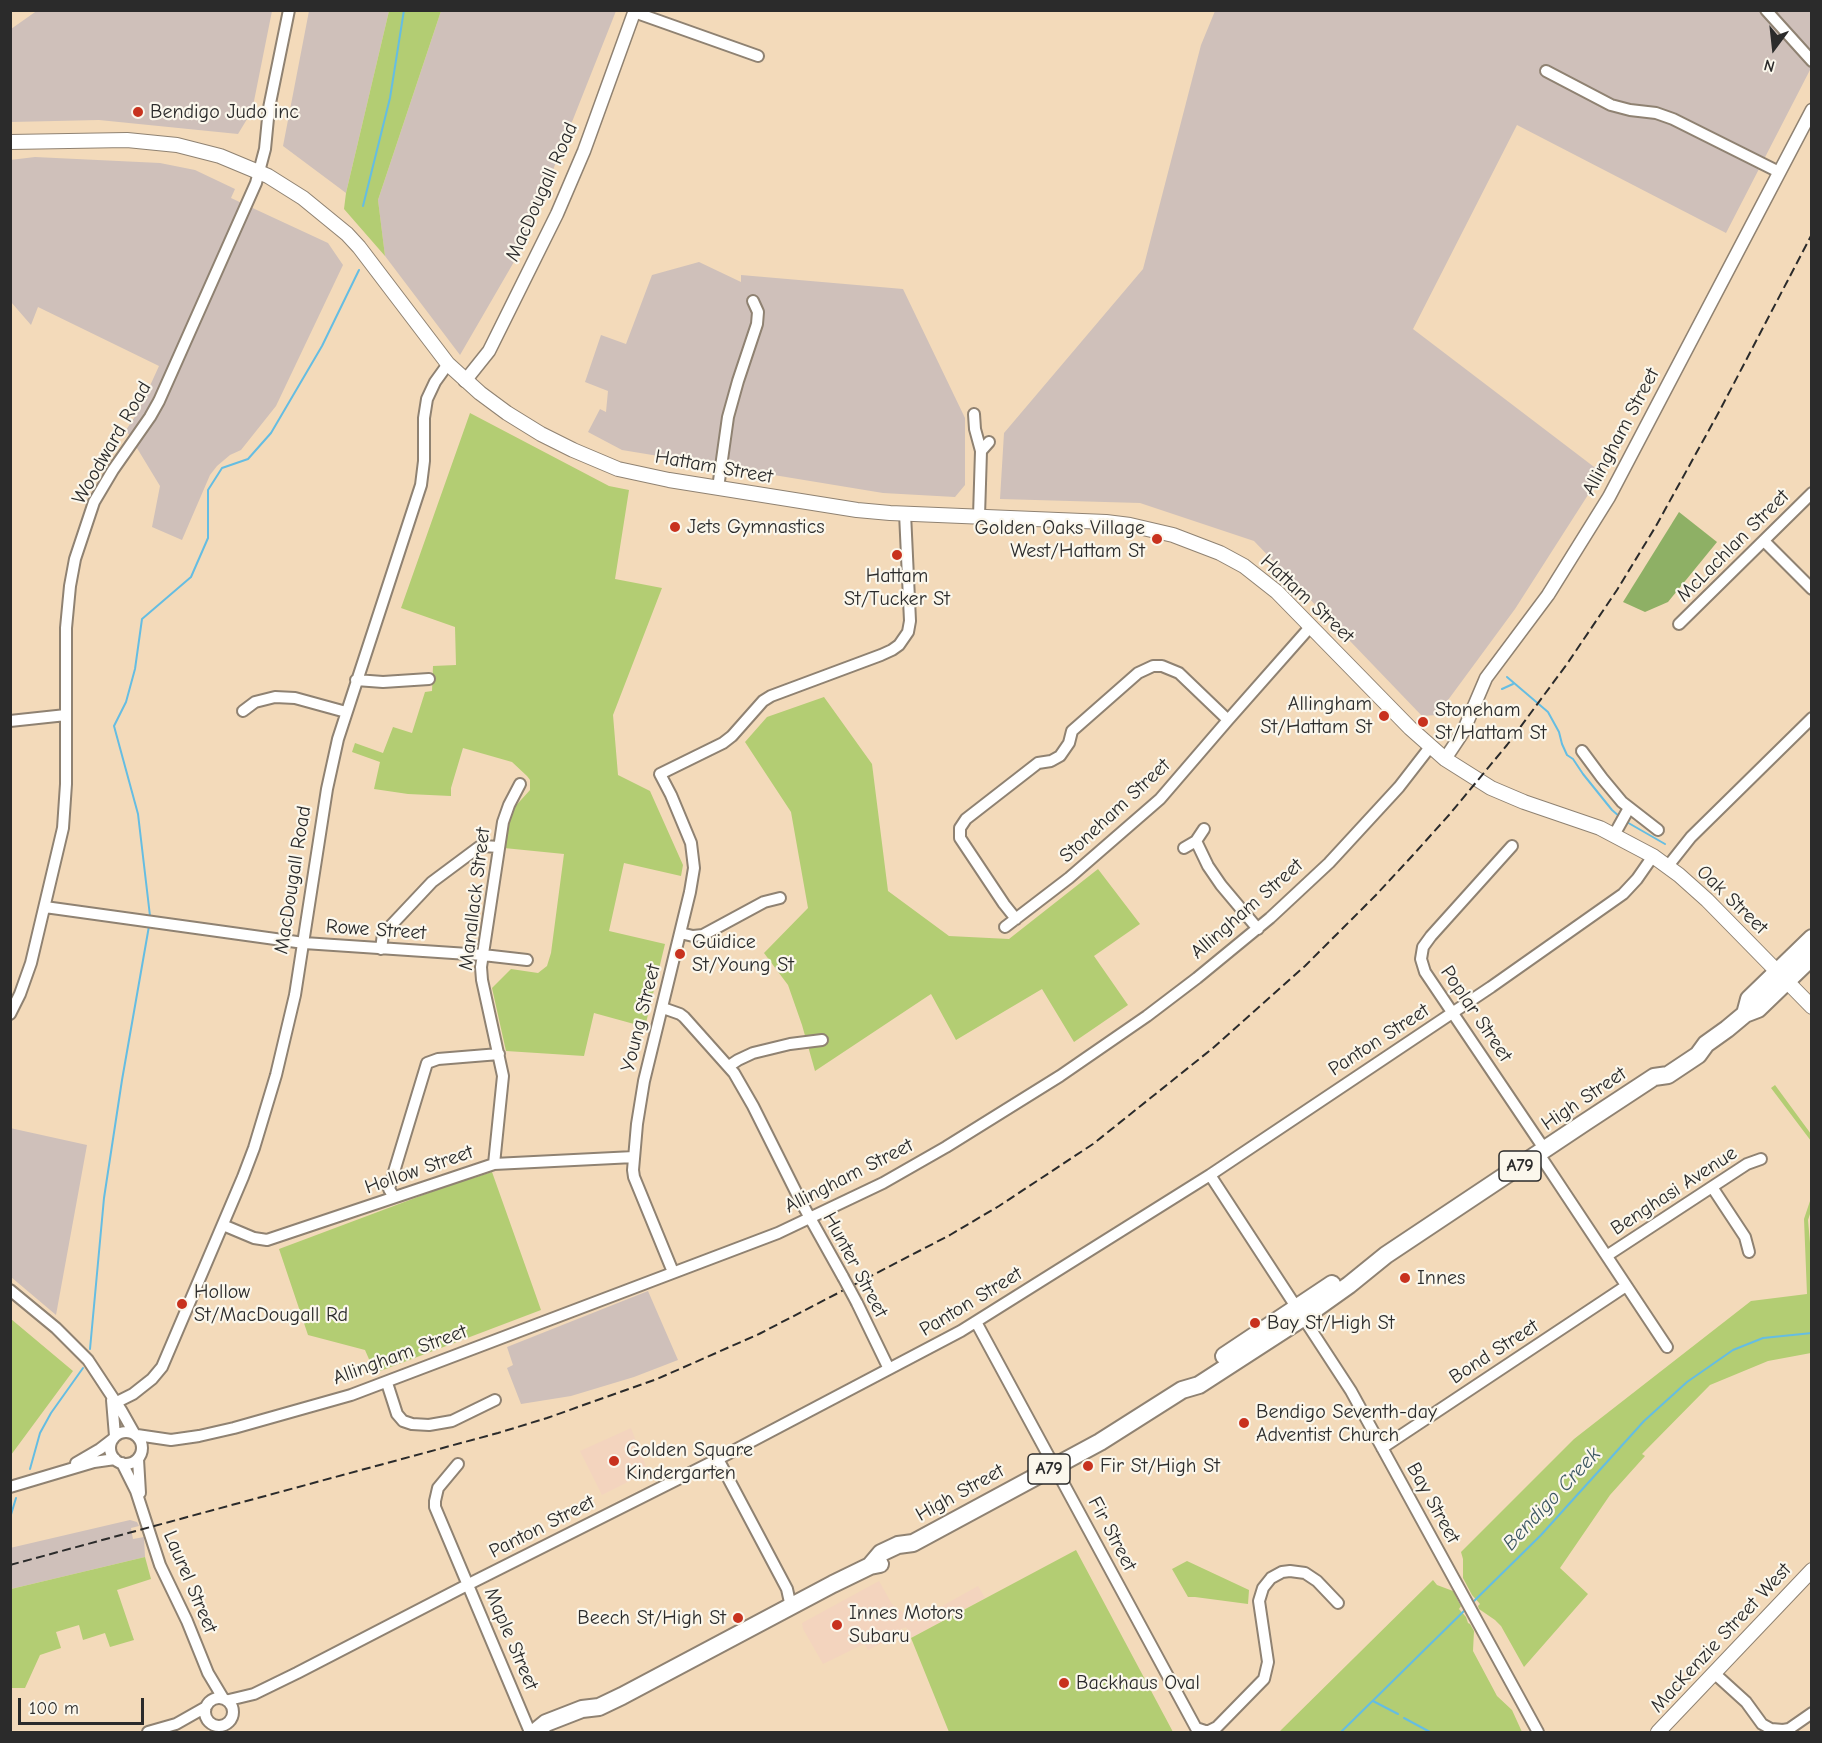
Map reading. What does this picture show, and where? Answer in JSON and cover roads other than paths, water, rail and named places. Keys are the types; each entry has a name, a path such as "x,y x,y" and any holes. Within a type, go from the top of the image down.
{"highway":[{"name":"High Street","path":"1781,976 1812,938"},
{"name":"High Street","path":"553,1732 588,1718 599,1707 870,1566 887,1563 905,1553 912,1543 1117,1432 1182,1390 1199,1385 1301,1312 1349,1285 1386,1255 1654,1077 1668,1075 1698,1055 1706,1044 1745,1014 1749,999 1812,957"},
{"name":"High Street","path":"535,1732 546,1723 582,1708 599,1707"}],"main road":[{"name":"Hattam Street","path":"10,142 105,140 152,142 200,150 259,172 303,198 347,234 448,364 465,381 523,424 594,460 618,469 718,488 857,510 1106,522 1157,531 1220,553 1250,570 1277,592 1401,720 1445,759"},
{"name":"Oak Street","path":"1445,759 1499,792 1614,835 1668,866 1707,900 1812,1007"},
{"name":"MacKenzie Street West","path":"1658,1732 1812,1570"}],"street":[{"name":"Woodward Road","path":"10,1014 26,980 59,847 65,812 65,650 67,610 75,559 94,502 159,401 250,198 266,149 269,108 289,10"},
{"path":"1766,10 1812,61"},
{"path":"635,11 758,56"},
{"name":"MacDougall Road","path":"465,381 489,351 557,214 584,151 635,11"},
{"path":"1546,71 1611,105 1656,113 1673,119 1779,172"},
{"name":"Allingham Street","path":"1445,759 1463,732 1486,678 1548,595 1609,498 1812,110"},
{"path":"718,488 728,417 757,324 758,312 753,301"},
{"name":"MacDougall Road","path":"114,1402 134,1395 162,1367 247,1168 276,1075 295,995 329,780 346,712 421,485 427,399 435,382 448,364"},
{"path":"975,414 975,429 981,451 979,516"},
{"path":"981,451 989,442"},
{"name":"McLachlan Street","path":"1679,624 1812,493"},
{"name":"Young Street","path":"673,1272 634,1177 634,1157 644,1081 693,879 694,859 687,832 660,774 723,743 732,736 756,707 771,696 881,655 892,650 904,639 910,621 905,513"},
{"path":"1764,541 1812,589"},
{"name":"Stoneham Street","path":"1005,927 1069,878 1160,799 1311,626"},
{"path":"1016,919 960,838 960,828 966,819 1038,763 1051,761 1060,756 1069,743 1072,731 1138,673 1157,665 1179,673 1228,720"},
{"path":"356,680 371,682 429,679"},
{"path":"243,711 255,702 275,696 295,698 346,712"},
{"path":"10,721 66,716"},
{"path":"1668,866 1690,837 1812,718"},
{"name":"Allingham Street","path":"141,1454 171,1440 234,1428 387,1383 778,1233 856,1197 913,1167 1060,1076 1147,1016 1258,928 1329,863 1399,787 1430,747"},
{"path":"1582,752 1629,808 1640,814 1658,830"},
{"name":"Manallack Street","path":"494,1164 503,1082 481,967 505,814 520,784"},
{"path":"1614,835 1629,808"},
{"path":"1184,848 1196,841 1204,829"},
{"path":"1196,841 1208,866 1221,885 1258,928"},
{"name":"Poplar Street","path":"1512,846 1423,947 1421,959 1423,966 1667,1347"},
{"path":"381,949 383,934 436,878 479,847 499,847"},
{"name":"Panton Street","path":"226,1699 254,1694 718,1459 976,1322 1210,1175 1454,1013 1612,902 1637,879 1653,856"},
{"path":"680,933 693,936 703,935 764,902 780,898"},
{"name":"Rowe Street","path":"45,907 304,943 527,960"},
{"name":"Hunter Street","path":"663,1008 684,1017 729,1066 753,1106 889,1369"},
{"path":"729,1066 769,1049 822,1040"},
{"path":"394,1197 389,1189 427,1063 438,1059 499,1054"},
{"name":"Hollow Street","path":"223,1225 254,1238 267,1240 494,1164 634,1157"},
{"name":"Benghasi Avenue","path":"1608,1255 1747,1164 1761,1159"},
{"name":"Bay Street","path":"1210,1175 1352,1391 1538,1732"},
{"path":"1712,1187 1745,1237 1749,1252"},
{"name":"Bond Street","path":"1382,1448 1626,1286"},
{"path":"10,1290 56,1328 81,1353 97,1372 114,1402 143,1444 141,1454 131,1463 103,1460 10,1487"},
{"name":"Fir Street","path":"976,1322 1192,1723 1200,1731 1209,1731 1217,1727 1264,1679 1268,1662 1259,1602 1263,1588 1271,1578 1282,1572 1305,1573 1317,1581 1338,1603"},
{"path":"387,1383 397,1414 412,1424 429,1425 452,1421 495,1400"},
{"path":"114,1402 114,1437 110,1449 118,1461"},
{"path":"60,1472 124,1431 136,1434"},
{"name":"Allingham Street","path":"136,1434 171,1440"},
{"name":"Laurel Street","path":"141,1454 141,1505"},
{"path":"718,1459 787,1589 791,1607"},
{"name":"Laurel Street","path":"118,1461 129,1476 160,1564 208,1673 226,1699"},
{"name":"Maple Street","path":"458,1464 441,1483 435,1501 437,1512 530,1732"},
{"name":"Laurel Street","path":"208,1673 208,1704"},
{"path":"1714,1673 1746,1702 1762,1724 1770,1729 1789,1729 1812,1713"},
{"name":"Panton Street","path":"231,1723 254,1694"},
{"path":"148,1732 176,1724 218,1697 226,1699 233,1707 231,1723 221,1726 176,1724"},
{"path":"208,1704 206,1716 216,1727"}],"waterway":[{"path":"363,206 390,98 404,10"},
{"path":"150,916 138,814 114,726 126,702 135,669 142,619 191,577 208,538 208,490 222,468 248,459 271,433 322,346 359,270"},
{"path":"1507,677 1548,712 1559,732 1567,755 1573,759 1612,810 1620,817"},
{"path":"1502,689 1513,684"},
{"path":"1625,821 1665,844"},
{"path":"90,1349 104,1198 149,926"},
{"name":"Bendigo Creek","path":"1471,1604 1541,1535 1644,1421 1687,1382 1733,1350 1763,1338 1812,1333"},
{"path":"30,1469 40,1433 51,1413 83,1368"},
{"path":"10,1518 16,1498"},
{"name":"Bendigo Creek","path":"1341,1732 1467,1608"},
{"path":"1373,1701 1398,1714"},
{"path":"1404,1718 1430,1732"}],"railway":[{"path":"10,1565 498,1433 657,1379 759,1334 950,1235 999,1206 1093,1144 1213,1048 1305,966 1413,855 1507,745 1567,664 1617,590 1656,526 1812,234"}],"place":[{"name":"Bendigo Judo inc","path":"138,112"},
{"name":"Jets Gymnastics","path":"675,527"},
{"name":"Golden Oaks Village West/Hattam St","path":"1157,539"},
{"name":"Hattam St/Tucker St","path":"897,555"},
{"name":"Allingham St/Hattam St","path":"1384,716"},
{"name":"Stoneham St/Hattam St","path":"1423,722"},
{"name":"Guidice St/Young St","path":"680,954"},
{"name":"Innes","path":"1405,1278"},
{"name":"Hollow St/MacDougall Rd","path":"182,1304"},
{"name":"Bay St/High St","path":"1255,1323"},
{"name":"Bendigo Seventh-day Adventist Church","path":"1244,1423"},
{"name":"Golden Square Kindergarten","path":"614,1461"},
{"name":"Fir St/High St","path":"1088,1466"},
{"name":"Beech St/High St","path":"738,1618"},
{"name":"Innes Motors Subaru","path":"837,1625"},
{"name":"Backhaus Oval","path":"1064,1683"}]}
